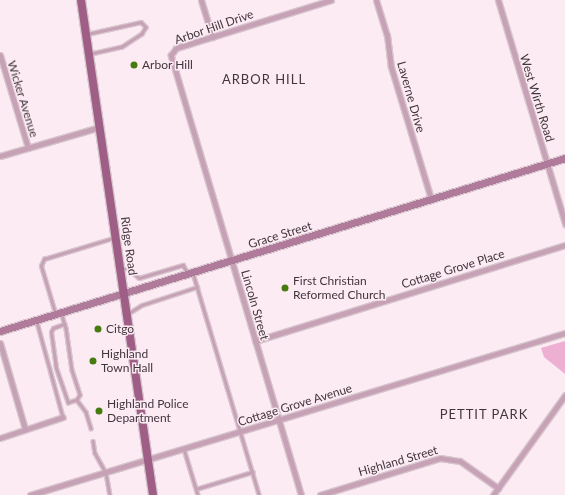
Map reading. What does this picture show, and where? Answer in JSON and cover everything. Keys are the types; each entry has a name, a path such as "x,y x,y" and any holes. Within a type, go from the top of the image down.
{"main road":[{"name":"Ridge Road","path":"81,0 153,495"}],"street":[{"path":"201,0 212,37"},
{"name":"Arbor Hill Drive","path":"172,52 176,48 331,0"},
{"name":"Laverne Drive","path":"376,0 387,35 391,67 430,199"},
{"name":"West Wirth Road","path":"498,0 565,224"},
{"name":"Lincoln Street","path":"172,52 171,59 301,495"},
{"name":"Wicker Avenue","path":"0,55 28,148"},
{"path":"0,156 100,127"},
{"name":"Grace Street","path":"0,330 232,261 565,158"},
{"name":"Cottage Grove Place","path":"255,341 565,245"},
{"name":"Cottage Grove Avenue","path":"30,495 240,433 565,333"},
{"path":"0,343 25,429"},
{"path":"493,495 565,395"},
{"path":"0,438 63,417"},
{"name":"Highland Street","path":"320,495 445,458 460,460 498,488"}],"lane":[{"path":"86,34 141,22 146,27 142,34 122,47 89,55"},
{"path":"77,400 80,395 72,370 64,324 41,266 44,259 116,237"},
{"path":"120,269 129,269 139,278 183,265 190,273 197,287 258,495"},
{"path":"127,314 142,305 197,287"},
{"path":"36,319 63,417"},
{"path":"64,324 51,330 56,368 66,401 77,400"},
{"path":"77,400 86,412 91,428"},
{"path":"93,441 95,453 106,472 110,495"},
{"path":"184,449 198,495"},
{"path":"196,489 252,472"}],"shaded area":[{"path":"565,341 565,374 544,357 541,348"}],"place":[{"name":"Arbor Hill","path":"134,65"},
{"name":"First Christian Reformed Church","path":"285,288"},
{"name":"Citgo","path":"98,329"},
{"name":"Highland Town Hall","path":"93,361"},
{"name":"Highland Police Department","path":"99,411"}],"district":[{"name":"ARBOR HILL","path":"264,79"},
{"name":"PETTIT PARK","path":"484,414"}]}
